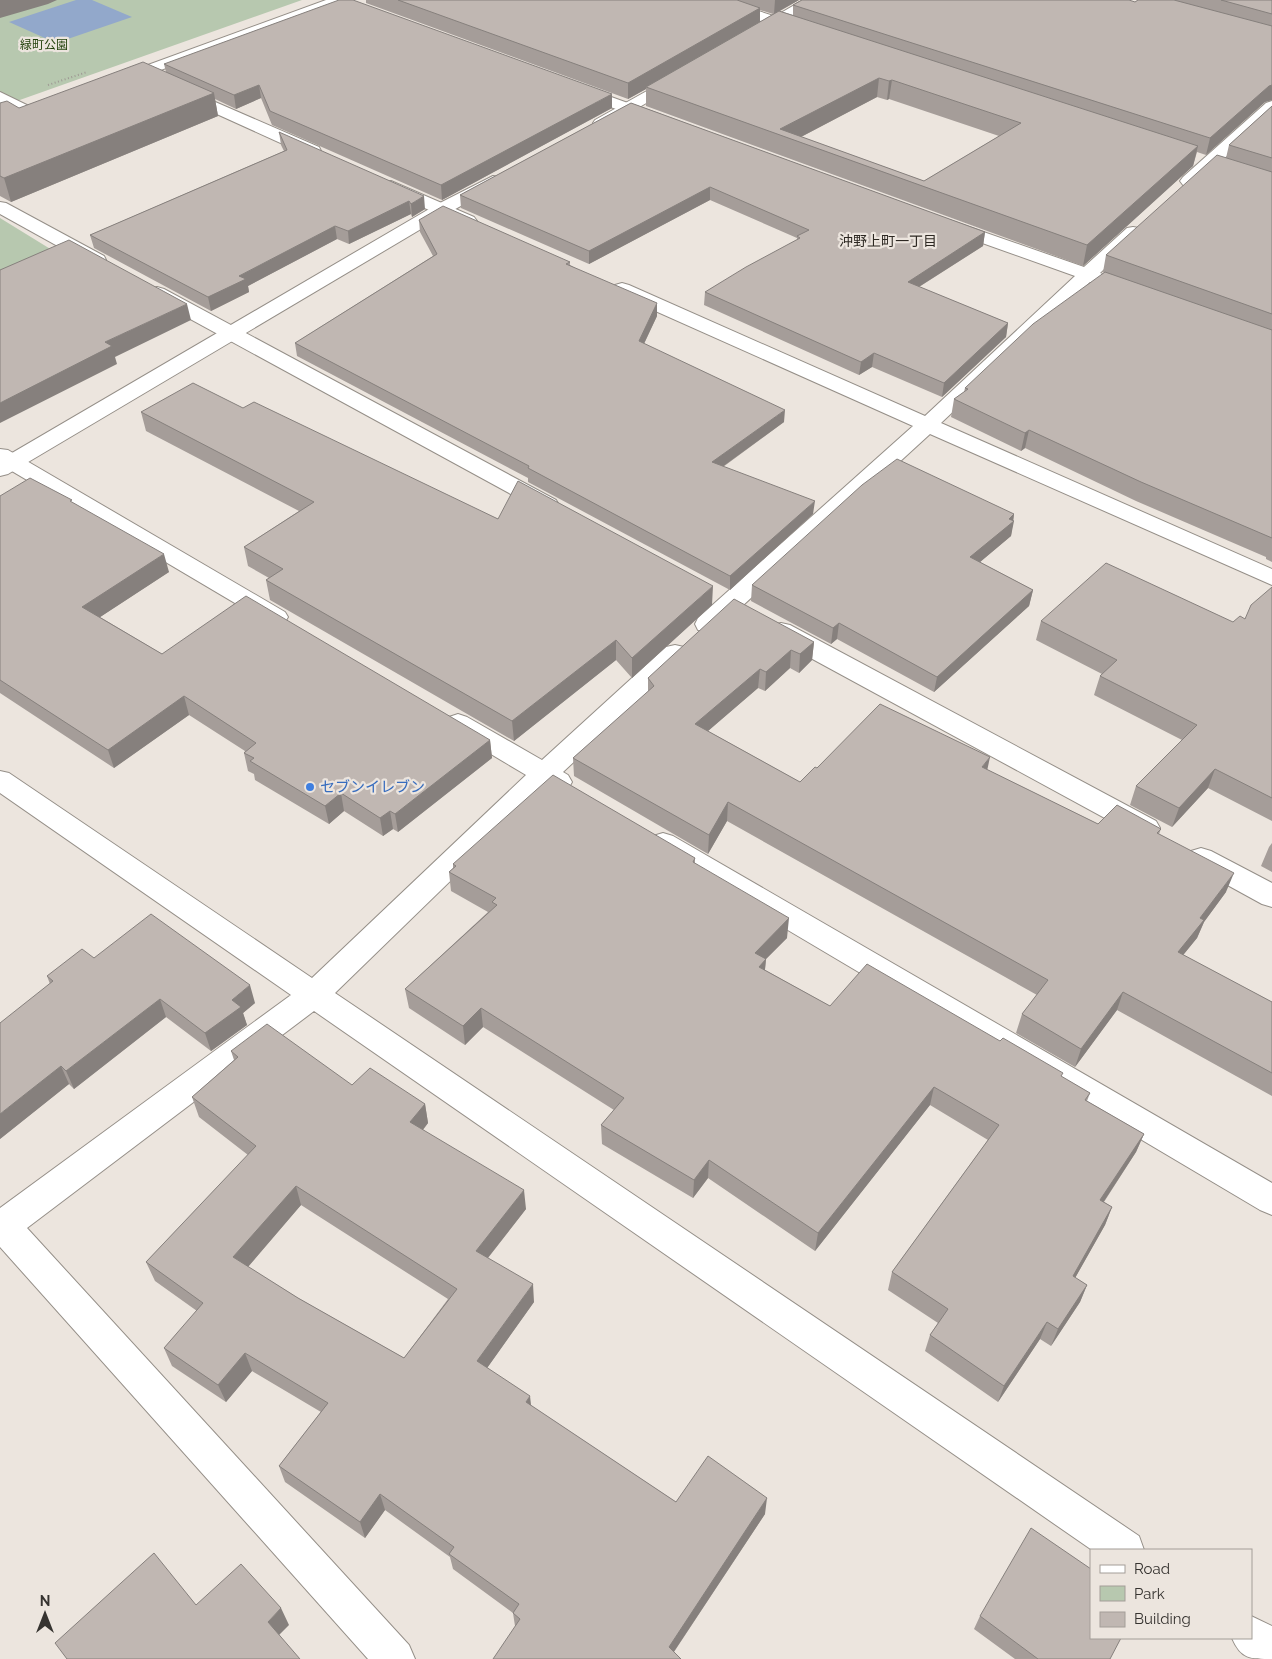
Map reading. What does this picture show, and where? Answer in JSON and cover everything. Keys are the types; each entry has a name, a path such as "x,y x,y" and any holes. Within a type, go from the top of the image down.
{"street":[{"path":"102,86 339,0 357,7"},
{"path":"710,0 814,34"},
{"path":"743,41 813,0"},
{"path":"586,131 694,70"},
{"path":"139,73 326,157"},
{"path":"562,84 674,125"},
{"path":"0,97 34,110 7,120"},
{"path":"1173,196 1272,106"},
{"path":"4,462 232,334 442,209 510,172"},
{"path":"371,177 487,229"},
{"path":"0,207 564,514"},
{"path":"395,1659 1,1226 314,994 544,774 738,608 927,425 1151,216"},
{"path":"937,220 1114,285"},
{"path":"604,281 1272,578"},
{"path":"4,462 295,628"},
{"path":"738,608 1272,896"},
{"path":"432,708 578,794"},
{"path":"0,780 1124,1549"},
{"path":"638,829 1272,1200"},
{"path":"1252,1637 1272,1651"}],"green space":[{"name":"緑町公園","path":"0,0 302,0 0,107"},
{"path":"0,218 65,258 0,283"}],"water":[{"path":"76,0 92,0 132,17 56,43 9,22"}],"building":[{"path":"339,0 353,0 612,94 441,185 270,111 259,85 234,95 164,64"},
{"path":"398,0 737,0 760,8 628,83"},
{"path":"802,0 1129,0 1135,2 1138,0 1174,0 1272,26 1272,85 1210,138 793,5"},
{"path":"1221,0 1272,0 1272,14"},
{"path":"779,11 1198,146 1087,245 646,87","holes":["879,78 892,80 1021,123 924,181 780,129"]},
{"path":"143,62 214,93 4,178 0,176 0,103 7,101 19,108"},
{"path":"631,103 985,232 908,282 1008,323 944,383 874,353 861,362 705,292 800,238 797,236 809,230 710,187 589,251 460,195"},
{"path":"1272,106 1272,158 1229,145"},
{"path":"279,132 424,196 411,204 409,201 348,231 335,226 239,276 246,279 208,297 90,235 287,150"},
{"path":"1217,155 1272,172 1272,314 1106,255"},
{"path":"443,206 570,262 566,264 657,303 639,341 785,410 712,462 815,501 730,576 528,468 529,466 295,343 437,254 419,220"},
{"path":"69,240 187,304 105,342 112,346 0,403 0,270"},
{"path":"1105,272 1272,330 1272,538 1141,482 1029,430 1025,433 954,399 968,389 965,388 1033,324"},
{"path":"193,383 243,408 254,402 498,519 518,481 713,586 632,658 616,640 512,721 266,580 283,569 244,547 314,502 141,412"},
{"path":"897,459 1014,514 1009,519 1014,521 970,557 1033,590 937,677 839,623 833,628 752,585 862,485"},
{"path":"30,478 72,500 70,501 164,554 82,607 162,654 246,596 490,740 395,814 390,811 380,818 341,793 325,806 250,761 254,758 244,753 256,743 184,696 108,750 0,680 0,496"},
{"path":"1106,563 1233,622 1240,616 1245,619 1251,605 1272,587 1272,798 1215,769 1179,808 1136,786 1197,725 1100,676 1117,660 1041,621"},
{"path":"734,599 814,642 800,654 791,650 766,672 760,669 695,724 800,782 815,767 817,768 880,704 990,757 982,767 1098,824 1117,805 1161,829 1157,833 1234,873 1200,918 1204,920 1178,952 1272,1002 1272,1073 1123,992 1081,1049 1022,1014 1048,980 728,802 709,835 573,758 654,686 648,678"},
{"path":"553,775 695,858 693,862 789,918 755,953 766,959 759,967 830,1006 867,964 1000,1041 1003,1038 1063,1073 1061,1076 1090,1093 1085,1100 1144,1134 1100,1200 1112,1207 1073,1276 1087,1285 1058,1329 1047,1322 1004,1386 930,1335 948,1309 892,1272 999,1125 934,1087 818,1233 709,1160 694,1180 601,1125 624,1098 481,1008 463,1026 405,989 497,905 492,902 496,898 449,872 456,866 453,864"},
{"path":"151,914 250,985 232,1000 241,1007 205,1033 160,999 66,1071 61,1066 0,1114 0,1023 53,981 47,976 82,949 94,958"},
{"path":"267,1024 352,1085 370,1068 425,1104 410,1122 524,1190 476,1251 533,1284 477,1361 530,1396 526,1402 676,1502 708,1456 767,1498 669,1647 681,1659 493,1659 520,1619 513,1613 519,1604 449,1554 454,1547 380,1494 360,1522 279,1466 328,1403 245,1353 218,1385 164,1348 203,1303 146,1262 256,1146 192,1097 238,1057 231,1051","holes":["296,1186 457,1289 404,1358 298,1298 233,1257"]},
{"path":"1031,1528 1090,1568 1090,1639 1120,1639 1110,1659 1038,1659 980,1616"},
{"path":"154,1553 196,1605 241,1564 281,1608 268,1622 300,1659 67,1659 55,1643"}],"place":[{"name":"セブンイレブン","path":"310,787"}],"district":[{"name":"沖野上町一丁目","path":"888,241"}]}
